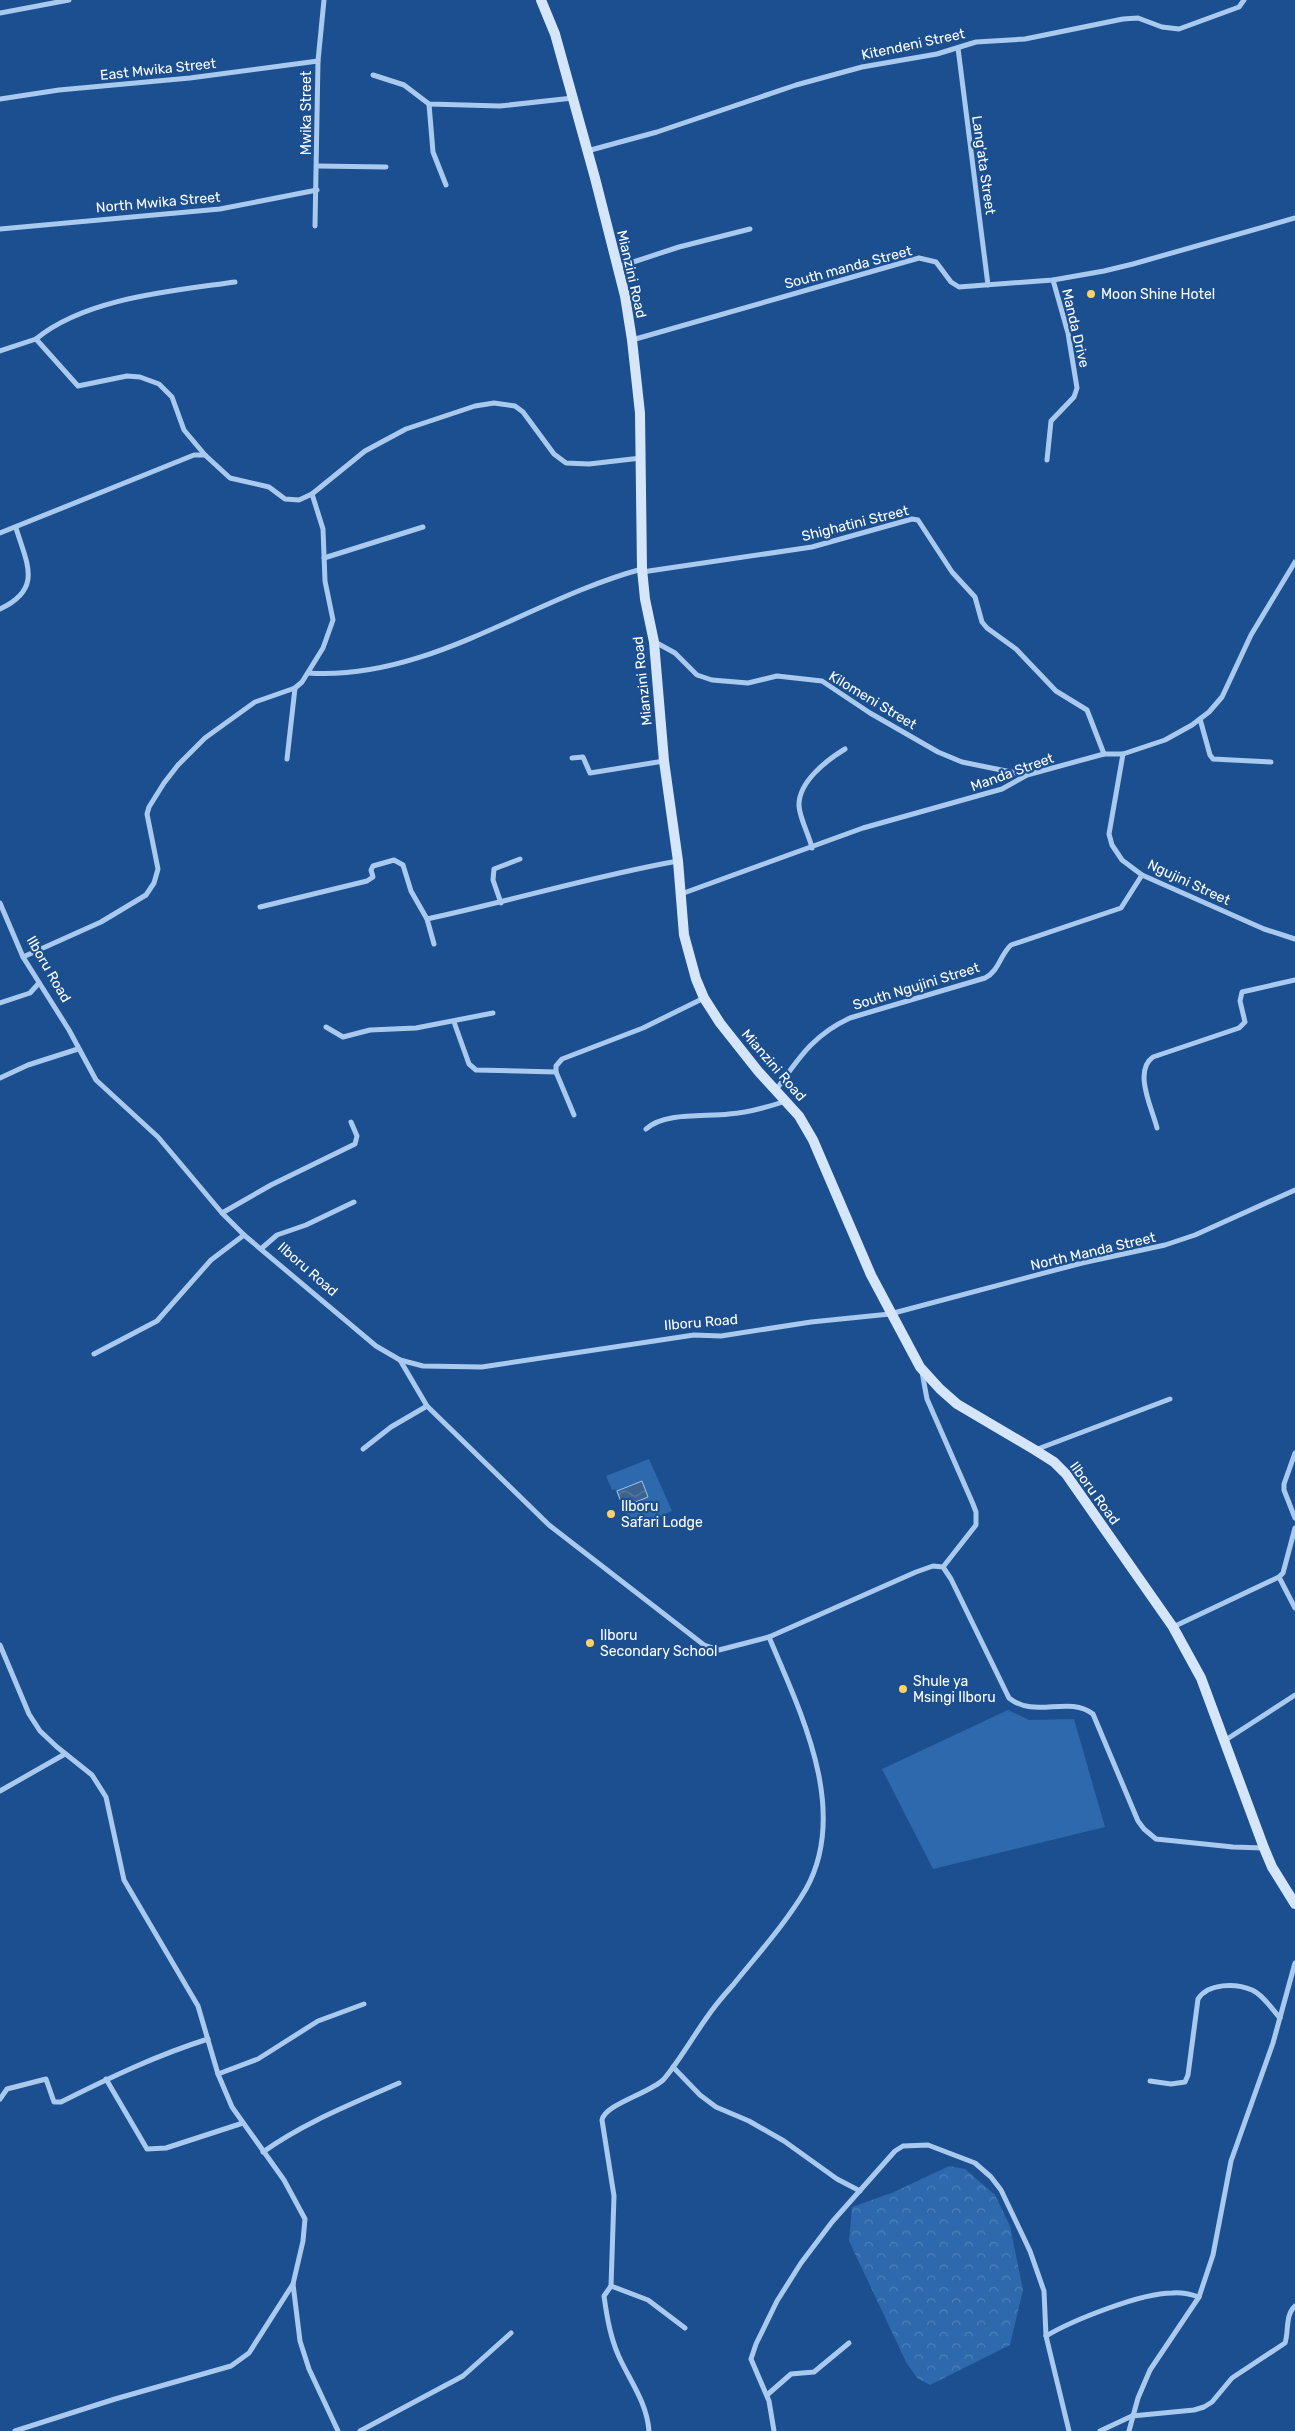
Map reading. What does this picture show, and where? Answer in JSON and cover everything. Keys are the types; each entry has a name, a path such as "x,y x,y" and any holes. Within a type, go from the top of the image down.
{"street":[{"path":"0,13 69,0"},
{"name":"Mwika Street","path":"316,226 318,61 324,0"},
{"name":"Mianzini Road","path":"541,0 555,34 588,151 618,267 632,340 640,414 642,571 645,599 654,642 664,760 678,861 684,935 690,961 704,998 738,1046 800,1116 813,1140 871,1275 890,1314"},
{"name":"Kitendeni Street","path":"588,151 657,132 837,73 884,62 937,54 976,42 1025,39 1123,19 1138,18 1162,27 1179,28 1239,7 1244,0"},
{"name":"Lang'ata Street","path":"958,48 988,285"},
{"name":"East Mwika Street","path":"0,99 59,90 190,78 318,61"},
{"path":"373,75 404,85 429,104 500,106 573,98"},
{"path":"429,104 433,152 446,185"},
{"path":"317,166 386,167"},
{"name":"North Mwika Street","path":"0,229 113,217 220,209 317,190"},
{"name":"South manda Street","path":"632,340 919,258 936,262 955,286 1053,280 1133,264 1295,218"},
{"path":"618,267 679,247 750,229"},
{"name":"Manda Drive","path":"1047,460 1051,421 1074,397 1077,388 1068,333 1053,280"},
{"path":"0,351 36,339 59,323 96,307 235,282"},
{"path":"36,339 78,386 127,376 140,377 159,384 172,396 184,430 205,455 230,478 269,486 292,501 312,494 365,451 398,433 439,417 475,406 494,403 515,406 523,412 554,454 566,463 589,464 641,458"},
{"path":"0,533 194,455 205,455"},
{"path":"23,957 100,922 146,895 154,883 158,869 147,814 149,807 164,783 178,765 226,722 255,702 295,688 308,673 323,648 333,620 325,581 323,529 312,494"},
{"name":"Shighatini Street","path":"642,571 812,547 912,519 918,520 952,572 975,597 982,622 986,628 1016,649 1056,691 1087,710 1104,754"},
{"path":"324,558 423,527"},
{"path":"0,609 23,593 29,579 16,528"},
{"name":"Manda Street","path":"681,894 863,828 1002,789 1027,775 1104,754 1123,754 1165,740 1200,719 1222,697 1251,635 1286,573 1295,562"},
{"path":"308,673 363,672 410,660 604,582 642,571"},
{"path":"1286,573 1295,573"},
{"name":"Kilomeni Street","path":"654,642 675,652 698,675 712,680 748,683 777,676 822,681 870,713 938,752 962,762 1027,775"},
{"path":"287,758 295,688"},
{"path":"1200,719 1213,759 1272,762"},
{"path":"812,848 799,806 804,788 821,766 845,749"},
{"name":"Ngujini Street","path":"1123,754 1109,834 1112,845 1122,860 1142,874 1264,929 1295,939"},
{"path":"572,758 583,757 590,773 664,760"},
{"path":"502,903 493,880 494,869 520,858"},
{"path":"260,907 367,880 372,877 371,870 373,866 394,860 403,866 411,891 427,919 434,944"},
{"path":"427,919 502,903 631,870 678,861"},
{"name":"South Ngujini Street","path":"776,1090 808,1046 823,1032 850,1018 985,978 995,970 1002,954 1011,945 1121,908 1142,874"},
{"name":"Ilboru Road","path":"0,903 23,957 69,1030 96,1080 158,1136 222,1213 244,1235 262,1248 376,1346 400,1360 423,1366 444,1368 482,1367 686,1336 721,1336 811,1322 890,1314 920,1367 940,1389 957,1404 1054,1462 1066,1474 1173,1627 1201,1678 1272,1867 1295,1904"},
{"path":"1157,1128 1143,1075 1148,1061 1153,1057 1239,1028 1245,1022 1240,1001 1242,992 1295,980"},
{"path":"0,1003 30,993 39,983"},
{"path":"574,1115 556,1072 556,1066 568,1056 643,1028 704,998"},
{"path":"326,1027 343,1037 370,1030 416,1028 454,1022 493,1013"},
{"path":"454,1022 469,1064 476,1070 556,1072"},
{"path":"0,1078 28,1065 78,1049"},
{"path":"646,1128 658,1120 729,1114 787,1101"},
{"path":"222,1213 271,1184 355,1144 357,1136 351,1122"},
{"name":"North Manda Street","path":"890,1314 1082,1263 1165,1246 1195,1235 1295,1190"},
{"path":"262,1248 277,1235 306,1225 354,1202"},
{"path":"94,1354 157,1321 211,1260 244,1235"},
{"path":"400,1360 427,1406 549,1525 704,1645 719,1650 769,1637 916,1572 933,1566 943,1567"},
{"path":"920,1367 927,1399 973,1504 976,1519 976,1525 970,1534 943,1567"},
{"path":"1035,1450 1170,1399"},
{"path":"363,1449 391,1427 427,1406"},
{"path":"1295,1453 1284,1484 1284,1490 1295,1518"},
{"path":"1173,1627 1279,1578 1283,1573 1295,1528"},
{"path":"943,1567 951,1579 1009,1698 1025,1707 1084,1707 1092,1714 1138,1821 1150,1835 1156,1838 1233,1847 1264,1848"},
{"path":"1279,1578 1295,1608"},
{"path":"1287,1590 1295,1587"},
{"path":"649,2431 644,2406 621,2362 607,2318 604,2296 611,2286 614,2196 611,2169 602,2128 603,2115 652,2089 673,2067 706,2017 791,1912 813,1874 822,1845 823,1806 811,1744 799,1708 769,1637"},
{"path":"0,1645 30,1714 40,1731 92,1775 106,1797 124,1880 193,1996 218,2074 232,2107 284,2180 305,2219 303,2241 293,2284 249,2353 231,2366 115,2399 15,2431"},
{"path":"1224,1741 1295,1695"},
{"path":"0,1791 23,1776 65,1754"},
{"path":"1129,2431 1132,2416 1150,2370 1199,2297 1213,2255 1231,2160 1280,2018 1295,1963"},
{"path":"1150,2081 1171,2084 1184,2082 1188,2075 1198,1999 1211,1989 1222,1985 1253,1990 1280,2018"},
{"path":"218,2074 258,2058 318,2021 364,2004"},
{"path":"0,2099 7,2088 46,2079 52,2098 57,2103 172,2050 208,2039"},
{"path":"673,2067 700,2095 716,2107 749,2121 784,2141 836,2178 860,2191"},
{"path":"106,2079 147,2149 166,2148 243,2123"},
{"path":"263,2152 321,2116 399,2083"},
{"path":"774,2431 767,2395 752,2365 751,2359 756,2344 777,2301 801,2263 832,2222 888,2157 903,2146 928,2145 975,2163 1002,2190 1030,2252 1044,2291 1046,2336 1069,2431"},
{"path":"293,2284 300,2341 306,2360 338,2431"},
{"path":"611,2286 648,2300 684,2328"},
{"path":"1046,2336 1068,2324 1099,2312 1158,2294 1187,2293 1199,2297"},
{"path":"1100,2431 1132,2416 1194,2410 1212,2402 1232,2378 1285,2343 1288,2334 1289,2313 1295,2306"},
{"path":"360,2431 463,2376 510,2333"},
{"path":"767,2395 791,2374 814,2372 849,2343"}],"green space":[{"path":"649,1459 672,1511 631,1529 615,1489 612,1490 606,1476"},
{"path":"1008,1710 1029,1720 1074,1719 1105,1827 933,1869 882,1769"},
{"path":"949,2166 965,2169 995,2195 1010,2226 1023,2290 1010,2345 930,2385 917,2378 906,2362 849,2241 852,2207 894,2192"}],"water":[{"path":"642,1481 648,1497 623,1507 617,1491"}],"place":[{"name":"Moon Shine Hotel","path":"1091,294"},
{"name":"Ilboru Safari Lodge","path":"611,1514"},
{"name":"Ilboru Secondary School","path":"590,1643"},
{"name":"Shule ya Msingi Ilboru","path":"903,1689"}]}
